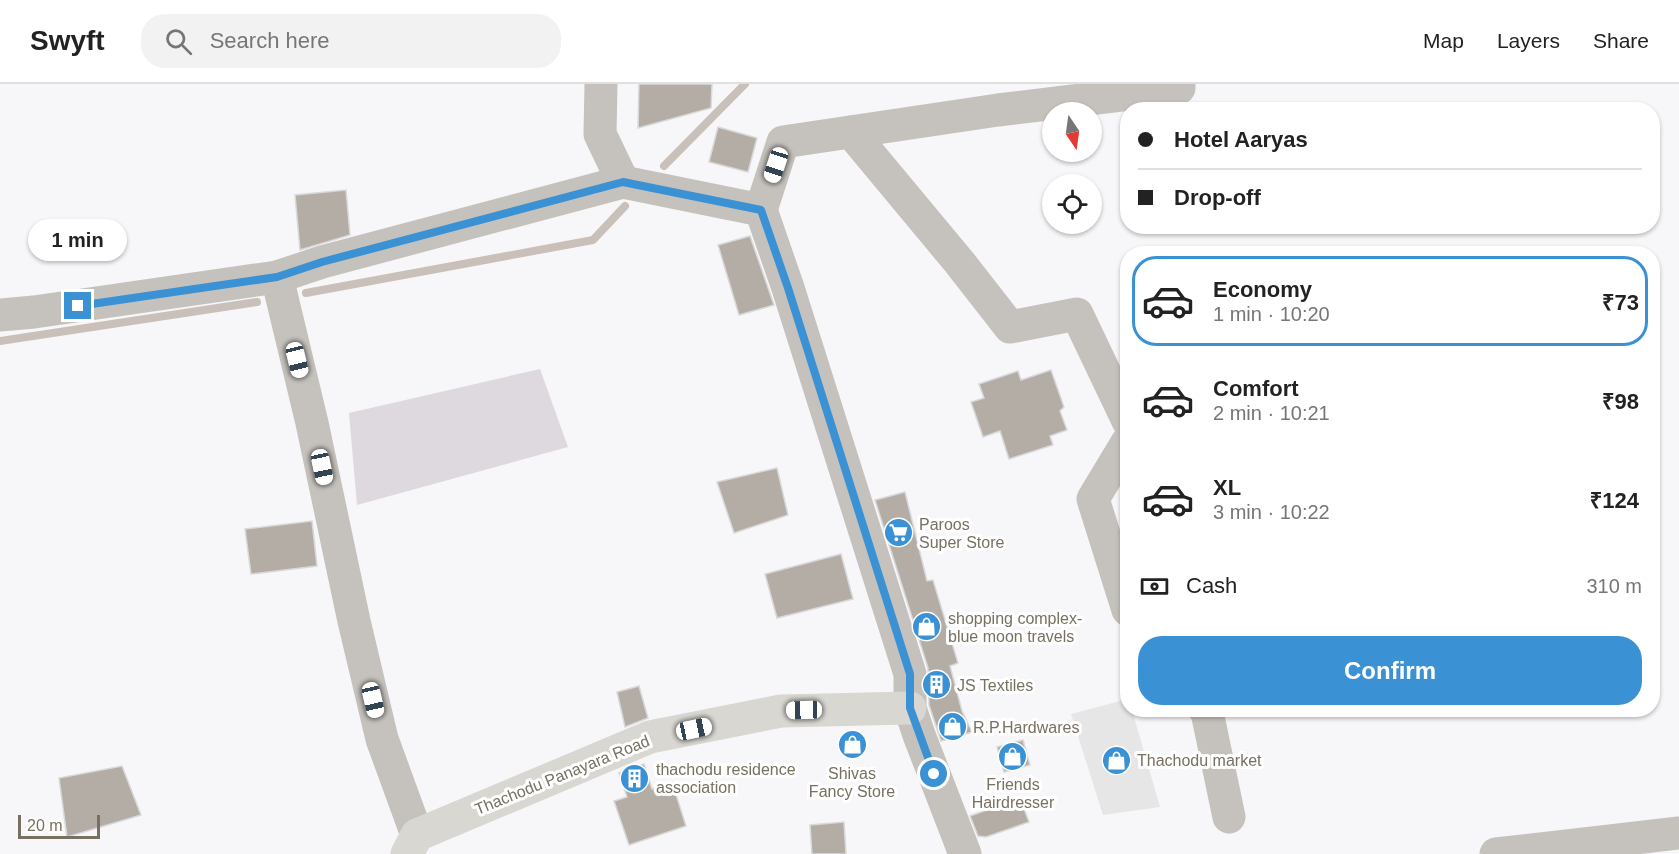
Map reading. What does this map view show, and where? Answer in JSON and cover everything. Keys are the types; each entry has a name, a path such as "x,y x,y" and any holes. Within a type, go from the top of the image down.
{"main road":[{"name":"Thachodu Panayara Road","path":"412,844 650,738 781,711 910,708"}],"street":[{"path":"601,84 600,134 623,182"},
{"path":"965,854 918,735 910,708 910,674 788,288 761,210 783,142 998,110 1179,88 1179,84"},
{"path":"851,132 960,262 1010,327 1077,314 1120,404"},
{"path":"0,315 277,277 322,262 623,182 761,210"},
{"path":"277,277 380,728 412,844"},
{"path":"1120,454 1093,499 1120,585"},
{"path":"1208,717 1229,818"},
{"path":"1496,854 1679,833"}],"shaded area":[{"path":"540,369 568,447 357,505 349,413"},
{"name":"Thachodu market","path":"1120,701 1120,717 1134,717 1160,807 1103,815 1071,714"}],"building":[{"path":"639,84 712,84 711,108 638,128"},
{"path":"718,127 757,138 748,172 709,162"},
{"path":"346,190 350,235 300,250 295,195"},
{"path":"750,236 774,305 739,315 718,245"},
{"path":"1051,370 1064,407 1060,411 1067,430 1050,436 1053,445 1009,459 1000,431 983,437 971,402 984,398 979,384 1018,371 1021,380"},
{"path":"777,468 788,515 734,533 717,482"},
{"path":"905,492 927,581 933,580 958,663 950,666 962,711 972,732 941,741 929,705 928,668 875,500"},
{"path":"312,521 317,566 251,574 245,529"},
{"path":"841,554 853,599 777,618 765,574"},
{"path":"639,686 648,718 625,727 617,692"},
{"name":"Friends Hairdresser","path":"1023,740 1030,765 1004,772 997,747"},
{"path":"644,764 652,789 672,782 686,826 629,845 614,801 627,797 619,773"},
{"path":"122,766 141,815 67,837 59,778"},
{"path":"1020,798 1029,822 986,837 978,836 970,816"},
{"path":"844,822 846,854 812,854 810,825"}],"waterway":[{"path":"664,166 745,84"},
{"path":"306,293 593,240 625,206"},
{"path":"0,341 257,302"}],"place":[{"name":"Paroos Super Store","path":"898,533"},
{"name":"shopping complex- blue moon travels","path":"927,627"},
{"name":"JS Textiles","path":"936,685"},
{"name":"R.P.Hardwares","path":"952,727"},
{"name":"Shivas Fancy Store","path":"852,745"},
{"name":"Friends Hairdresser","path":"1013,756"},
{"name":"Thachodu market","path":"1116,760"},
{"name":"thachodu residence association","path":"635,778"}],"route":[{"path":"78,306 277,277 322,262 623,182 761,210 788,288 910,674 910,708 934,774"}]}
